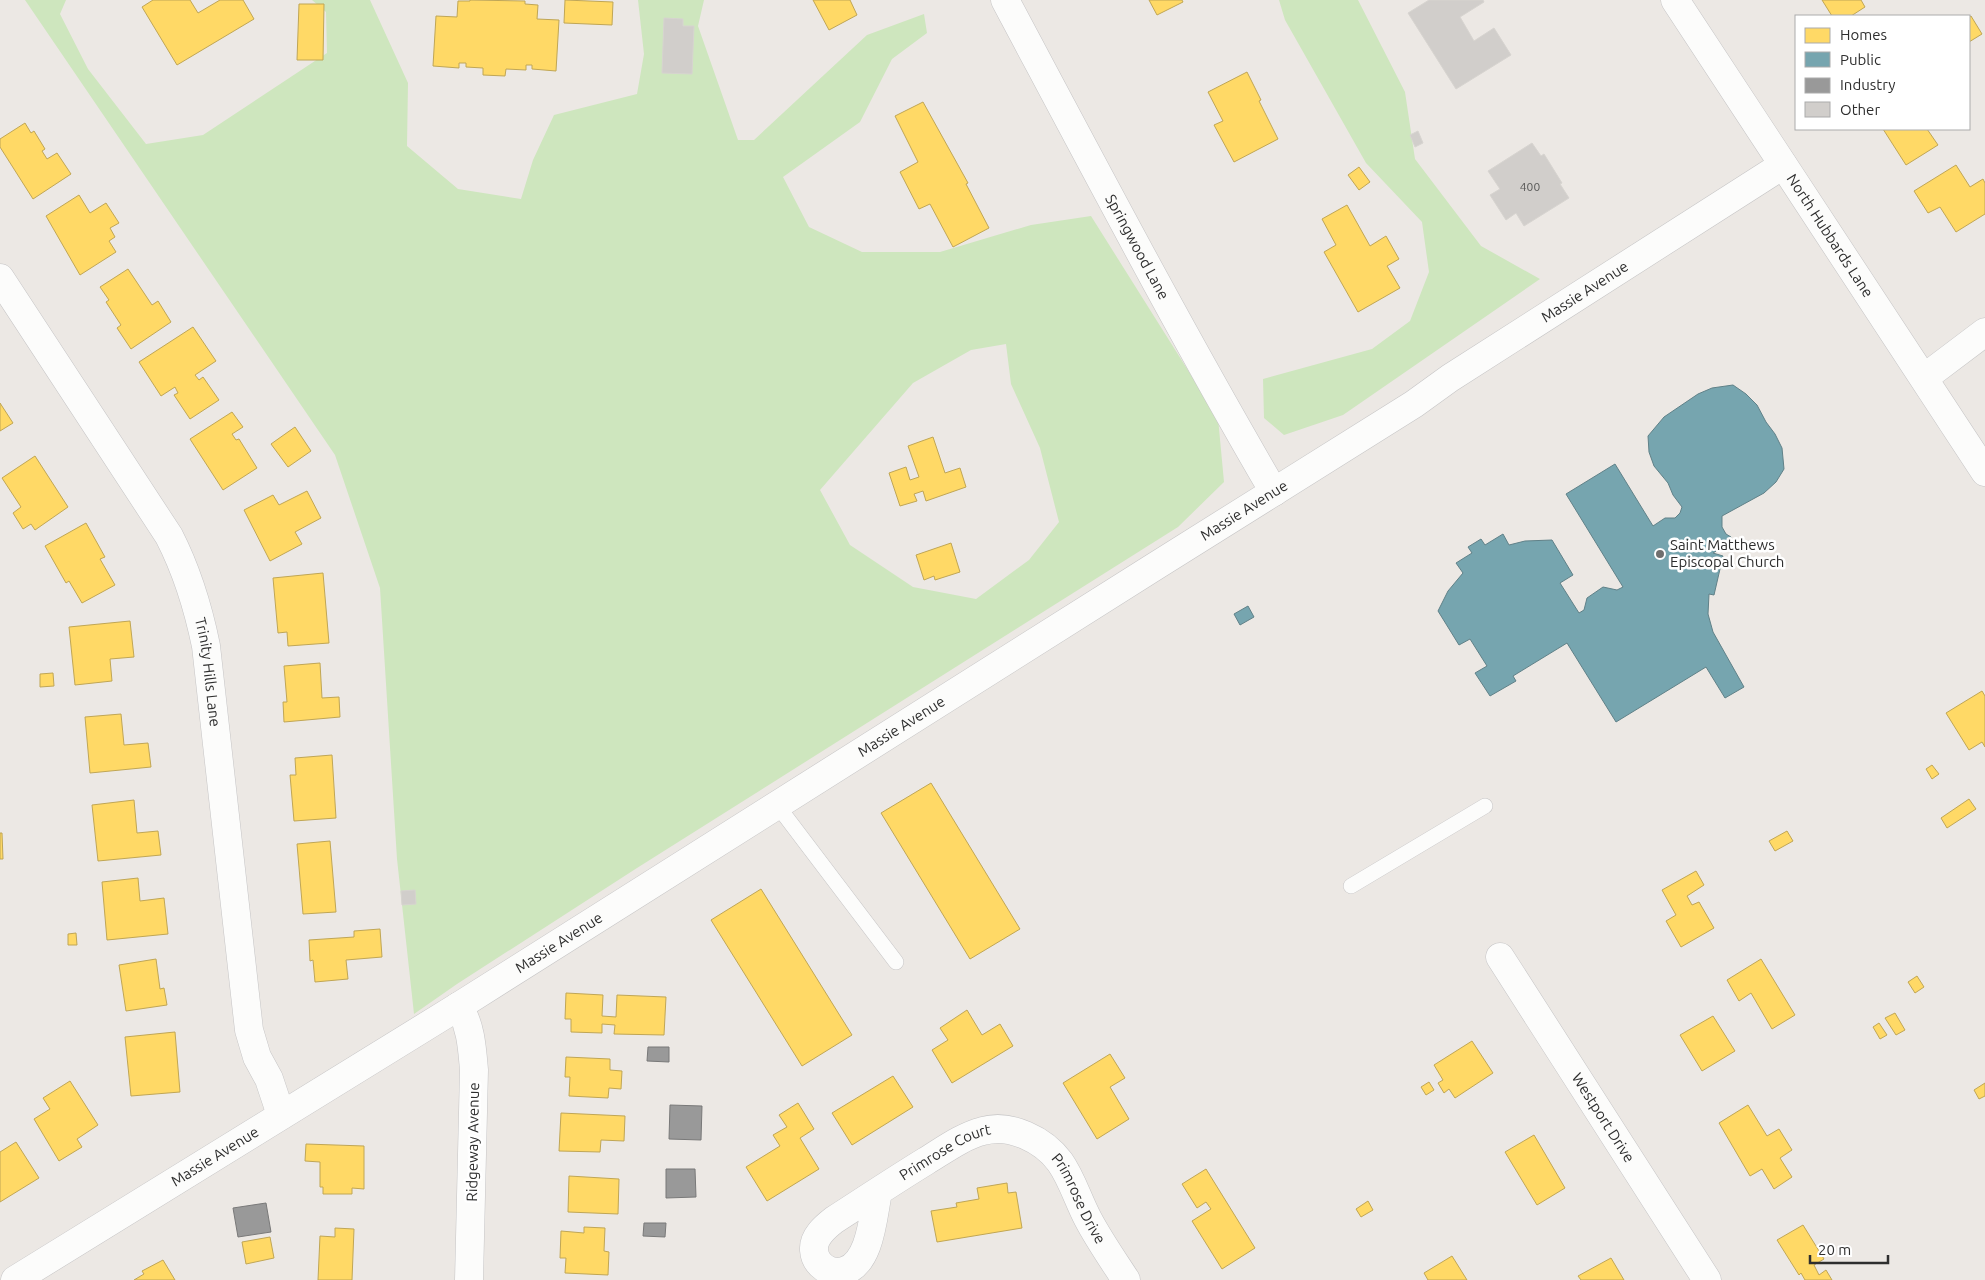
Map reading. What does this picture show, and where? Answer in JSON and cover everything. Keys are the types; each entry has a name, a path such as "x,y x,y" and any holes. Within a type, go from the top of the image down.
{"street":[{"name":"Springwood Lane","path":"1005,0 1134,242 1230,417 1274,492"},
{"name":"North Hubbards Lane","path":"1676,0 1985,472"},
{"name":"Massie Avenue","path":"16,1280 459,1006 1414,404 1450,378 1783,165"},
{"name":"Trinity Hills Lane","path":"0,278 169,536 182,562 192,590 206,646 249,1030 281,1115"},
{"path":"1924,378 1985,332"},
{"name":"Westport Drive","path":"1500,957 1707,1280"},
{"name":"Ridgeway Avenue","path":"459,1006 466,1018 472,1036 474,1070 469,1280"},
{"name":"Primrose Court","path":"878,1192 958,1141 983,1131 1002,1129 1018,1133"},
{"name":"Primrose Drive","path":"1018,1133 1029,1137 1049,1150 1060,1162 1075,1188 1088,1219 1126,1280"}],"lane":[{"path":"777,805 896,962"},
{"path":"1351,886 1485,806"}],"green space":[{"path":"25,0 66,0 60,14 88,69 146,144 203,135 327,53 326,12 312,0 370,0 408,83 407,146 458,189 521,199 533,160 554,115 637,94 644,54 638,0 704,0 698,26 738,140 754,140 867,35 924,14 927,33 892,59 860,122 783,177 809,227 862,252 940,252 1031,225 1091,216 1218,418 1224,482 1178,527 637,868 457,984 414,1014 397,859 380,588 335,455","holes":["1006,344 1011,384 1040,448 1059,522 1029,560 976,599 913,587 850,545 820,490 913,383 971,350"]},
{"path":"1279,0 1358,0 1405,92 1415,159 1481,246 1540,279 1343,415 1284,435 1264,418 1263,379 1372,349 1410,321 1429,272 1422,222 1366,163 1285,20"}],"building: Homes":[{"path":"153,0 190,0 198,13 220,0 243,0 254,19 177,65 142,7"},
{"path":"565,0 613,2 612,25 564,23"},
{"path":"813,0 850,0 857,15 829,30"},
{"path":"1149,0 1182,0 1183,2 1157,15"},
{"path":"1822,0 1861,0 1865,7 1853,15 1831,15"},
{"path":"458,1 525,1 525,4 538,5 537,19 559,20 556,71 532,69 532,65 526,65 526,70 506,69 505,76 483,75 483,68 466,67 466,63 459,63 459,68 433,66 436,16 457,17"},
{"path":"299,4 324,4 323,60 297,60"},
{"path":"1970,16 1982,34 1970,41"},
{"path":"1247,72 1278,139 1234,162 1214,125 1223,121 1208,92"},
{"path":"923,102 968,183 966,184 989,228 953,247 930,204 919,209 900,172 918,162 895,116"},
{"path":"25,123 31,133 34,131 45,149 42,151 47,159 57,153 71,174 33,199 0,147 0,139"},
{"path":"1884,130 1928,130 1938,145 1906,165"},
{"path":"1956,165 1970,187 1983,179 1985,183 1985,214 1956,232 1940,207 1928,213 1914,191"},
{"path":"1359,167 1370,182 1359,190 1348,175"},
{"path":"79,195 90,213 106,203 119,223 110,228 115,237 109,241 116,252 80,275 46,216"},
{"path":"1347,205 1370,246 1386,236 1399,259 1387,266 1400,288 1358,312 1324,252 1336,245 1322,219"},
{"path":"128,269 152,305 158,301 171,322 131,349 117,328 121,325 106,302 109,300 100,287"},
{"path":"193,327 216,361 195,375 199,380 203,377 219,400 190,419 174,395 178,393 175,387 161,396 139,362"},
{"path":"0,403 13,423 0,431"},
{"path":"232,412 243,427 232,434 236,440 239,439 257,468 223,490 190,439"},
{"path":"295,427 311,451 288,467 271,444"},
{"path":"933,437 945,473 960,468 966,487 926,501 923,491 914,494 917,501 900,506 889,473 906,467 910,480 919,477 908,446"},
{"path":"35,456 68,507 35,530 31,524 23,529 13,513 21,507 2,478"},
{"path":"307,491 321,518 295,532 302,544 270,561 244,510 273,495 279,505"},
{"path":"86,523 105,557 100,559 115,585 82,603 69,581 66,583 45,546"},
{"path":"951,543 960,572 935,580 934,576 924,580 916,555"},
{"path":"323,573 329,643 288,646 287,632 278,633 273,578"},
{"path":"130,621 134,657 110,659 112,681 75,685 69,627"},
{"path":"320,663 322,698 339,697 340,717 284,722 283,702 287,702 284,666"},
{"path":"53,673 54,686 40,687 40,674"},
{"path":"1982,691 1985,696 1985,747 1982,742 1969,750 1946,713"},
{"path":"121,714 124,745 148,743 151,767 90,773 85,717"},
{"path":"332,755 336,818 294,821 290,775 296,775 295,758"},
{"path":"1932,765 1939,774 1932,779 1926,769"},
{"path":"931,783 1020,929 970,959 881,813"},
{"path":"1969,799 1976,809 1947,828 1941,818"},
{"path":"134,800 137,833 158,831 161,855 98,861 92,805"},
{"path":"1787,831 1793,841 1775,851 1769,841"},
{"path":"0,833 2,833 3,859 0,859"},
{"path":"330,841 336,912 303,914 297,844"},
{"path":"1696,871 1704,885 1687,896 1692,905 1699,902 1714,928 1681,947 1666,921 1676,915 1662,890"},
{"path":"138,878 140,901 164,898 168,934 107,940 102,882"},
{"path":"761,889 852,1035 802,1066 711,920"},
{"path":"380,929 382,957 346,960 348,979 315,982 313,960 310,961 309,940 354,937 354,931"},
{"path":"76,933 77,945 68,945 68,934"},
{"path":"156,959 160,989 164,988 167,1005 126,1011 119,965"},
{"path":"1761,959 1795,1015 1772,1029 1751,993 1739,1001 1727,980"},
{"path":"1917,976 1924,987 1915,993 1908,982"},
{"path":"566,993 603,995 602,1016 616,1017 617,995 666,997 664,1035 614,1034 615,1025 602,1024 602,1033 571,1032 571,1019 565,1019"},
{"path":"967,1010 982,1035 1000,1024 1013,1046 952,1083 932,1050 948,1040 940,1028"},
{"path":"1895,1013 1905,1030 1896,1035 1885,1018"},
{"path":"1713,1016 1735,1051 1702,1071 1680,1035"},
{"path":"1879,1023 1887,1035 1880,1039 1873,1027"},
{"path":"175,1032 180,1092 131,1096 125,1037"},
{"path":"1472,1041 1493,1073 1455,1098 1449,1089 1444,1093 1438,1083 1443,1080 1434,1065"},
{"path":"1110,1054 1125,1078 1110,1087 1129,1119 1097,1139 1063,1083"},
{"path":"566,1057 610,1059 610,1070 622,1071 621,1089 609,1088 608,1098 569,1096 570,1077 565,1077"},
{"path":"893,1076 913,1107 852,1145 832,1113"},
{"path":"70,1081 98,1125 77,1139 82,1147 59,1161 34,1119 50,1109 43,1098"},
{"path":"1429,1082 1434,1090 1426,1095 1421,1087"},
{"path":"1985,1083 1985,1096 1979,1099 1974,1090"},
{"path":"798,1103 814,1129 800,1138 819,1169 767,1201 746,1167 780,1146 773,1135 787,1127 779,1115"},
{"path":"1748,1105 1767,1136 1779,1129 1792,1150 1780,1158 1792,1177 1774,1189 1762,1169 1750,1176 1719,1123"},
{"path":"561,1113 625,1116 624,1141 601,1140 600,1152 559,1151"},
{"path":"1534,1135 1565,1188 1537,1205 1505,1152"},
{"path":"16,1142 39,1178 0,1202 0,1152"},
{"path":"306,1144 364,1146 364,1189 352,1188 352,1194 323,1194 323,1187 320,1187 320,1162 305,1161"},
{"path":"1206,1169 1255,1248 1222,1269 1192,1221 1211,1209 1206,1202 1197,1208 1182,1184"},
{"path":"569,1176 619,1179 618,1214 568,1212"},
{"path":"1007,1183 1008,1193 1016,1192 1022,1228 937,1242 931,1211 957,1207 956,1203 979,1199 977,1188"},
{"path":"1368,1201 1373,1210 1361,1217 1356,1209"},
{"path":"1803,1225 1824,1259 1814,1265 1819,1275 1826,1270 1832,1280 1805,1280 1801,1273 1799,1275 1777,1240"},
{"path":"584,1227 605,1228 604,1251 609,1252 608,1275 565,1273 566,1258 560,1258 561,1231 584,1233"},
{"path":"335,1228 354,1229 352,1280 318,1280 320,1236 335,1237"},
{"path":"270,1237 274,1258 246,1264 242,1242"},
{"path":"1452,1256 1467,1280 1428,1280 1424,1273"},
{"path":"1611,1258 1624,1280 1581,1280 1578,1276"},
{"path":"163,1260 175,1280 134,1280 144,1274 142,1271"}],"building: Public":[{"name":"Saint Matthews Episcopal Church","path":"1733,385 1757,405 1775,434 1782,448 1784,469 1776,482 1764,493 1722,516 1722,527 1726,534 1731,537 1731,542 1713,553 1723,556 1714,595 1709,594 1708,614 1713,632 1744,687 1725,698 1706,667 1616,722 1567,643 1513,676 1516,681 1490,696 1475,673 1487,666 1470,639 1459,645 1438,611 1448,591 1463,573 1456,563 1472,553 1468,547 1481,539 1485,545 1503,534 1509,545 1525,541 1552,540 1573,575 1560,583 1579,613 1584,610 1587,598 1603,587 1617,590 1623,587 1566,494 1615,464 1653,526 1665,518 1675,518 1680,513 1682,507 1673,495 1668,483 1654,466 1649,452 1648,436 1664,417 1698,394 1712,388"},
{"path":"1248,606 1254,617 1240,625 1234,614"}],"building: Industry":[{"path":"648,1047 669,1047 669,1062 647,1061"},
{"path":"670,1105 702,1106 701,1140 669,1139"},
{"path":"666,1169 695,1169 696,1197 666,1198"},
{"path":"266,1203 271,1232 238,1237 233,1208"},
{"path":"644,1223 666,1223 665,1237 643,1236"}],"building: Other":[{"path":"1429,0 1483,0 1484,2 1460,17 1474,41 1494,28 1511,55 1456,89 1408,13"},
{"path":"664,18 683,19 683,26 694,26 692,74 662,73"},
{"path":"1418,131 1423,143 1415,147 1410,135"},
{"path":"1532,143 1541,156 1544,154 1569,198 1524,226 1516,213 1506,220 1490,195 1500,189 1488,171"},
{"path":"415,890 416,904 402,905 401,891"}],"place":[{"name":"Saint Matthews Episcopal Church","path":"1660,554"}]}
